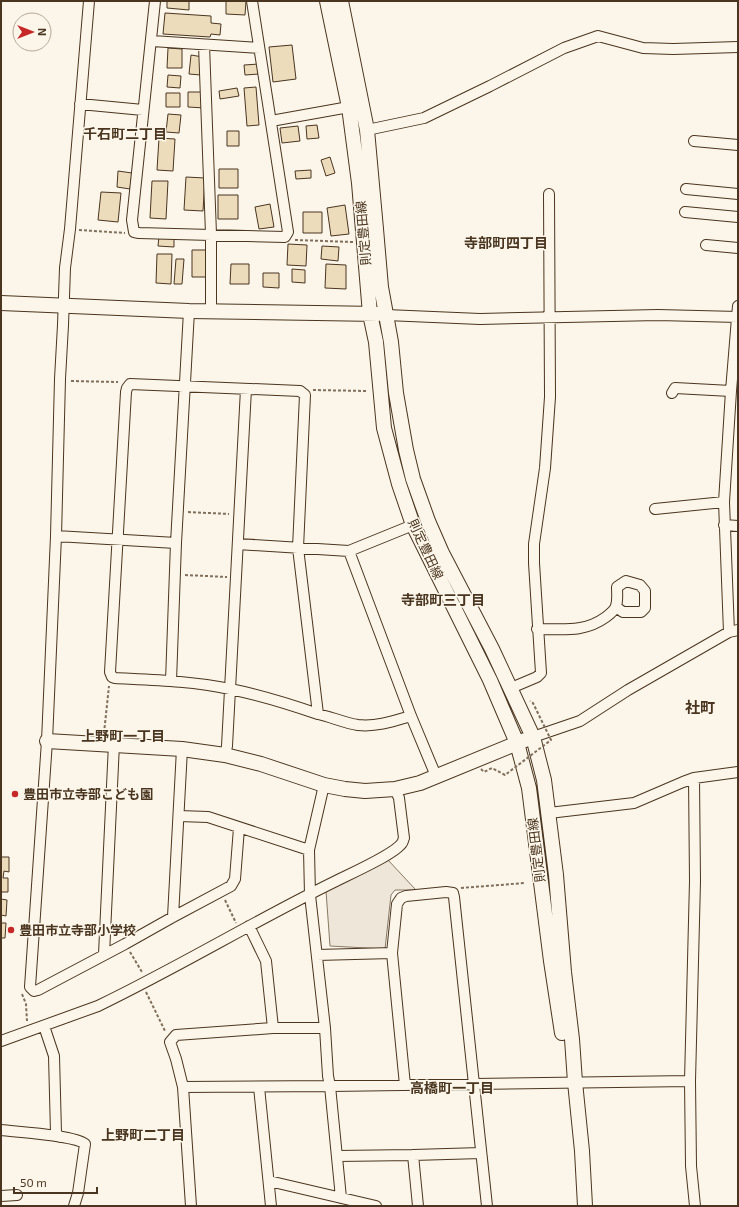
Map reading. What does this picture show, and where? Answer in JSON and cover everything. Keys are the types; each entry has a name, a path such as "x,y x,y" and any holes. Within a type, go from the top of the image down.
{"main road":[{"name":"則定豊田線","path":"327,1 349,107 359,183 370,314 376,342 384,428 399,484 413,525 490,680 517,743 529,788 542,902 567,1058 574,1082"},
{"name":"則定豊田線","path":"341,1 367,130 380,287 386,315 406,450 428,522 442,553 511,688 533,737 544,780 556,875 564,972 572,1039 574,1082 582,1151 585,1206"},
{"path":"1,302 190,311 211,310 386,315"},
{"path":"47,741 182,749 225,755 261,764 324,785 352,790 395,789 420,783 533,737"}],"street":[{"path":"90,1 70,229 64,268 56,536 47,741 30,987 34,991 38,990 231,886 235,879 239,828"},
{"path":"155,1 132,220 134,232 285,237 288,232 258,48 252,1"},
{"path":"367,130 424,118 564,48 598,36 643,48 673,49 738,47"},
{"path":"152,41 258,48"},
{"path":"204,45 211,310"},
{"path":"80,104 144,110"},
{"path":"271,121 349,107"},
{"path":"694,140 738,145"},
{"path":"686,190 738,194"},
{"path":"511,688 537,677 541,673 537,629 534,544 545,468 550,397 549,194"},
{"path":"685,212 738,217"},
{"path":"706,245 738,248"},
{"path":"533,737 580,720 628,690 734,631 724,525 724,502 738,306"},
{"path":"171,681 176,543 190,311"},
{"path":"386,315 480,319 658,315 738,317"},
{"path":"318,714 298,548 306,398 304,393 300,391 186,386 133,384 129,386 126,392 119,539 110,672 112,677 171,681 230,688 271,699 318,714 358,725 387,723 411,716"},
{"path":"672,394 675,388 731,391"},
{"path":"225,755 227,746 238,544 238,514 246,389"},
{"path":"656,509 724,502"},
{"path":"238,544 349,551 413,525"},
{"path":"724,525 738,526"},
{"path":"56,536 176,543"},
{"path":"349,551 411,716 436,776"},
{"path":"537,629 574,630 585,628 610,614 616,607"},
{"path":"104,954 114,744"},
{"path":"173,916 182,749"},
{"path":"549,813 634,803 694,778 738,772"},
{"path":"694,778 695,881 690,1081 691,1166 695,1206"},
{"path":"324,785 309,850 310,895 325,1028 341,1198"},
{"path":"1,1041 98,1006 144,984 245,929 372,864 402,844 404,838 399,798 395,789"},
{"path":"179,816 208,817 309,850"},
{"path":"405,1085 392,953 397,904 401,898 406,896 446,892 453,893 487,1206"},
{"path":"245,929 266,961 273,1028"},
{"path":"317,955 392,953"},
{"path":"44,1026 54,1056 56,1133 60,1137"},
{"path":"191,1206 183,1087 170,1042 176,1035 273,1028 325,1028"},
{"path":"183,1087 690,1081"},
{"path":"259,1087 271,1206"},
{"path":"1,1130 81,1140 85,1144 78,1193 74,1206"},
{"path":"338,1156 413,1156 481,1153"},
{"path":"413,1156 418,1206"},
{"path":"269,1181 376,1206"},
{"path":"1,1196 17,1195"}],"path":[{"path":"78,230 127,233 134,232"},
{"path":"287,235 296,240 354,242"},
{"path":"67,380 122,382 129,386"},
{"path":"304,393 310,390 366,391"},
{"path":"179,512 238,514"},
{"path":"176,574 236,578"},
{"path":"104,734 109,683 112,677"},
{"path":"481,768 484,772 492,768 505,775 551,740 533,703 530,701"},
{"path":"453,893 459,888 525,882"},
{"path":"221,891 245,929"},
{"path":"125,944 170,1042"},
{"path":"21,993 26,1004 27,1032"}],"shaded area":[{"path":"388,860 416,890 395,890 391,895 385,949 330,946 326,891"}],"building":[{"path":"167,1 189,1 189,10 167,8"},
{"path":"226,1 246,1 245,15 226,14"},
{"path":"165,13 211,16 211,23 221,24 220,35 211,34 210,37 163,34"},
{"path":"292,45 296,79 273,82 269,47"},
{"path":"168,48 182,49 182,68 167,68"},
{"path":"191,55 203,57 201,75 189,74"},
{"path":"259,64 259,74 245,75 244,65"},
{"path":"168,75 181,76 180,88 167,87"},
{"path":"256,87 259,125 247,126 244,88"},
{"path":"237,88 239,96 220,99 219,91"},
{"path":"188,92 205,92 205,108 188,107"},
{"path":"166,93 180,93 180,107 166,107"},
{"path":"168,114 181,115 179,133 166,132"},
{"path":"317,125 319,138 307,139 306,126"},
{"path":"298,126 300,141 282,143 280,128"},
{"path":"227,131 239,131 239,146 227,146"},
{"path":"159,138 175,139 173,171 157,170"},
{"path":"330,157 335,173 326,176 321,160"},
{"path":"219,169 238,169 238,188 219,188"},
{"path":"311,170 311,178 296,179 295,171"},
{"path":"118,171 132,173 130,189 117,187"},
{"path":"186,177 205,178 203,211 184,210"},
{"path":"152,181 168,181 166,219 150,218"},
{"path":"101,192 121,193 118,222 98,220"},
{"path":"218,195 238,195 238,219 218,219"},
{"path":"270,204 274,227 259,229 255,207"},
{"path":"345,205 349,234 331,236 327,208"},
{"path":"303,212 322,212 322,233 303,233"},
{"path":"159,236 174,237 174,247 158,246"},
{"path":"288,244 307,245 306,266 287,265"},
{"path":"322,246 339,247 338,261 321,259"},
{"path":"192,250 207,250 206,277 192,277"},
{"path":"157,254 172,254 171,284 156,283"},
{"path":"176,259 184,259 182,284 174,284"},
{"path":"231,264 249,264 249,284 230,284"},
{"path":"326,264 346,265 346,289 325,288"},
{"path":"292,269 305,270 305,283 292,282"},
{"path":"263,273 279,273 279,288 263,287"},
{"path":"1,857 9,857 9,872 4,871 3,878 8,878 8,892 1,892"},
{"path":"1,899 7,900 6,916 1,915"},
{"path":"1,923 6,923 5,938 1,938"}],"place":[{"name":"豊田市立寺部こども園","path":"15,794"},
{"name":"豊田市立寺部小学校","path":"11,930"}],"district":[{"name":"千石町二丁目","path":"125,133"},
{"name":"寺部町四丁目","path":"506,242"},
{"name":"寺部町三丁目","path":"443,599"},
{"name":"社町","path":"700,707"},
{"name":"上野町一丁目","path":"123,735"},
{"name":"高橋町一丁目","path":"452,1087"},
{"name":"上野町二丁目","path":"143,1134"}]}
